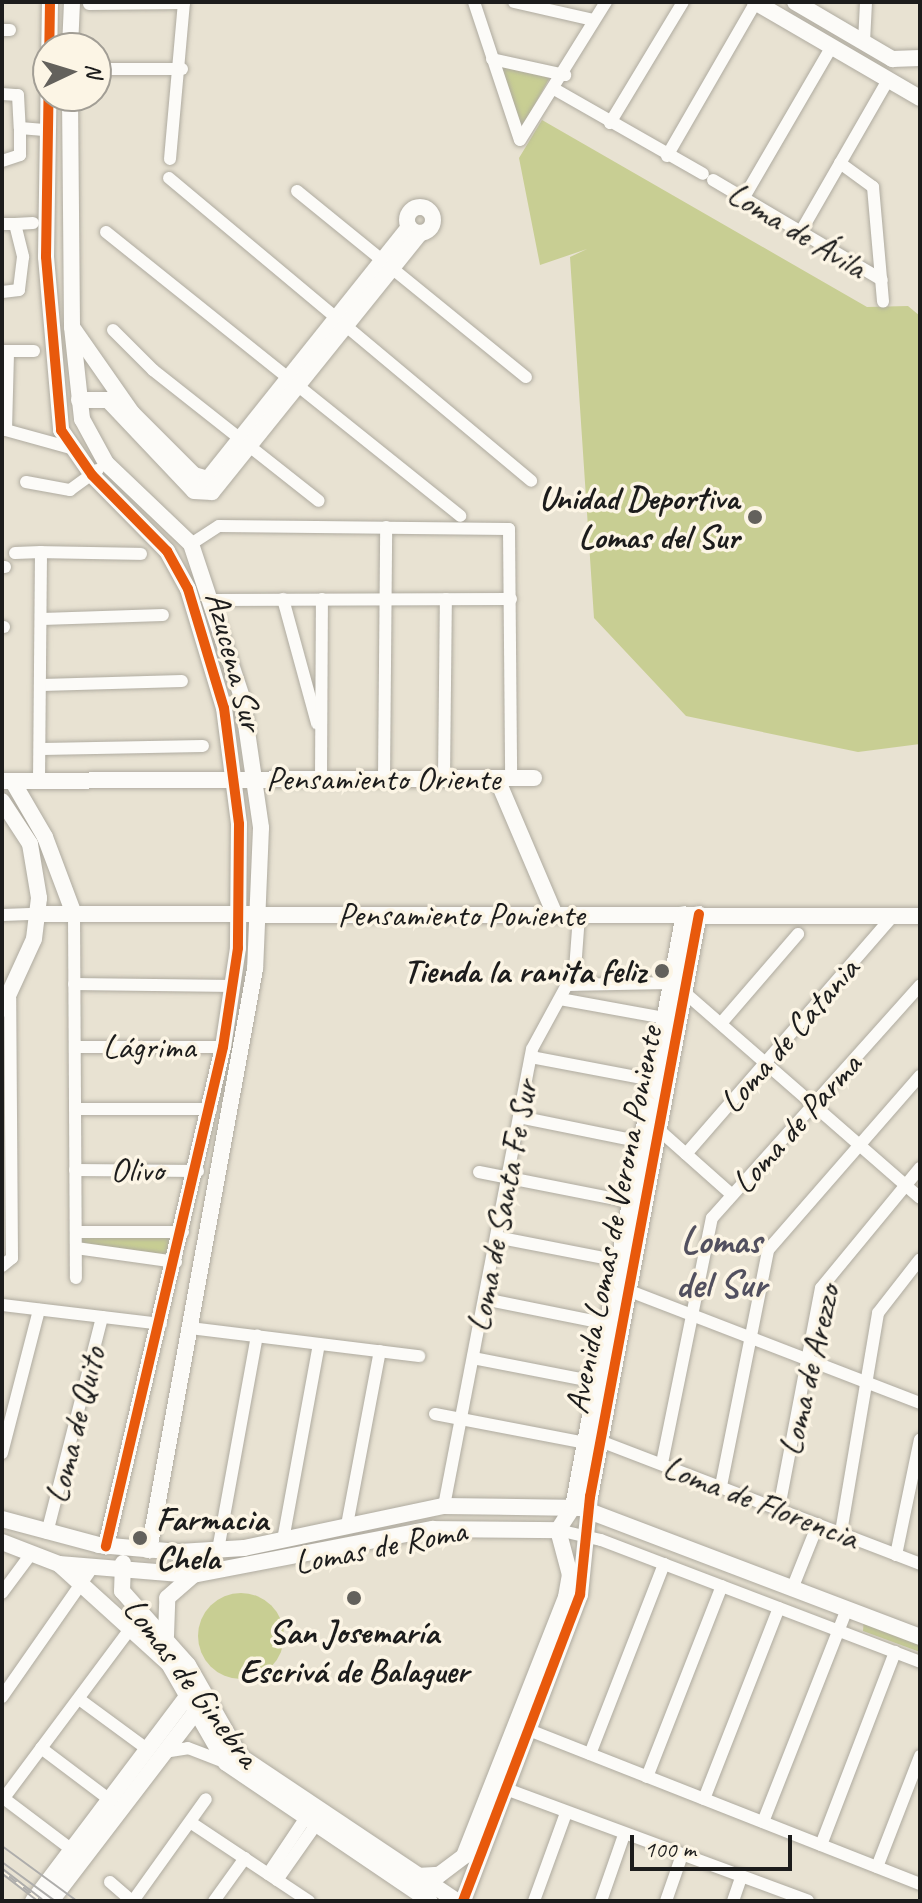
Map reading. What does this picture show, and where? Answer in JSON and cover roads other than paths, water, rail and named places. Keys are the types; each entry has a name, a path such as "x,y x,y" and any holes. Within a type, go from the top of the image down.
{"street":[{"path":"89,4 184,2 182,69 170,159"},
{"path":"474,2 520,140 556,90 606,2"},
{"path":"514,2 594,20"},
{"path":"610,123 683,2"},
{"path":"667,156 755,2 920,98"},
{"path":"864,42 866,2"},
{"path":"47,5 71,10 70,32"},
{"name":"Azucena Sur","path":"47,5 44,130 46,257 55,402 71,448 92,475 167,551 188,589 215,669 236,780 239,916 234,986 198,1171 106,1546"},
{"path":"792,26 800,5 892,59 920,58"},
{"path":"743,199 831,48"},
{"path":"492,59 565,75"},
{"path":"112,69 182,69"},
{"path":"800,233 888,80"},
{"name":"Loma de Ávila","path":"556,90 882,280"},
{"path":"2,94 18,95 20,128 20,155 2,161"},
{"path":"70,112 72,327 79,400 106,463 191,544 213,600 242,697 256,780 260,916 149,1550"},
{"path":"20,128 44,130"},
{"path":"840,163 873,187 883,302"},
{"path":"169,178 531,481"},
{"path":"297,191 526,377"},
{"path":"19,290 23,257 9,224 33,223"},
{"path":"79,400 108,400 194,491 219,488 248,444 386,262 415,230"},
{"path":"106,232 460,516"},
{"path":"23,257 46,257"},
{"path":"2,292 35,290"},
{"path":"50,324 72,327 132,413 194,475 215,475 248,444"},
{"path":"113,330 319,501"},
{"path":"34,351 5,351 4,430 71,448"},
{"path":"26,482 70,490 106,463"},
{"path":"191,544 219,526 509,529 511,599 504,778 555,915"},
{"path":"384,779 386,527"},
{"path":"39,782 42,749 41,552"},
{"path":"15,553 141,554"},
{"path":"213,600 387,596 511,599"},
{"path":"283,599 322,738"},
{"path":"321,779 322,599"},
{"path":"444,779 446,599"},
{"path":"42,619 163,615"},
{"path":"42,685 182,681"},
{"path":"42,749 203,746"},
{"name":"Pensamiento Oriente","path":"7,781 534,778"},
{"path":"7,781 45,837 74,914 76,1278"},
{"path":"2,801 36,861 37,914 6,1003 6,1266"},
{"name":"Avenida Lomas de Verona Poniente","path":"460,1901 577,1606 586,1536 581,1509 622,1288 659,1130 678,988 692,914"},
{"name":"Pensamiento Poniente","path":"2,915 920,916"},
{"name":"Loma de Santa Fe Sur","path":"444,1506 531,1057 579,959 579,915"},
{"name":"Loma de Catania","path":"686,1154 893,916"},
{"path":"723,1021 798,934"},
{"path":"74,984 234,986"},
{"path":"567,985 678,988 723,1021 920,1198"},
{"name":"Loma de Parma","path":"662,1463 707,1229 731,1194 920,985"},
{"name":"Avenida Lomas de Verona Poniente","path":"593,1442 597,1382 608,1324 622,1288 619,1261 630,1202 665,1018 678,988"},
{"path":"560,999 665,1018"},
{"name":"Lágrima","path":"75,1047 223,1047"},
{"path":"531,1057 653,1080"},
{"path":"721,1486 768,1250 920,1076"},
{"path":"75,1109 211,1109"},
{"path":"519,1117 642,1142"},
{"path":"659,1130 731,1194"},
{"name":"Loma de Arezzo","path":"779,1508 824,1280 920,1168"},
{"name":"Olivo","path":"75,1170 198,1171"},
{"path":"479,1172 630,1202"},
{"path":"76,1232 183,1232"},
{"path":"496,1237 619,1261"},
{"path":"76,1248 176,1262"},
{"path":"841,1532 878,1313 920,1259"},
{"path":"622,1288 920,1403"},
{"path":"484,1299 608,1324"},
{"path":"2,1305 161,1324"},
{"path":"2,1453 39,1310"},
{"name":"Loma de Quito","path":"47,1533 102,1317"},
{"path":"190,1328 419,1356"},
{"path":"218,1550 257,1336"},
{"path":"283,1540 319,1344"},
{"path":"347,1525 380,1351"},
{"path":"473,1358 597,1382"},
{"name":"Loma de Florencia","path":"435,1414 593,1442 662,1463 920,1564"},
{"path":"896,1555 920,1439"},
{"name":"Lomas de Roma","path":"2,1519 106,1546 149,1550 218,1550 283,1540 444,1506 581,1509 920,1637"},
{"name":"Avenida Lomas de Verona Poniente","path":"558,1530 581,1509"},
{"path":"792,1589 818,1524"},
{"name":"Lomas de Roma","path":"25,1527 7,1544 59,1564 193,1575 433,1529 558,1530 586,1536 664,1564 920,1662"},
{"path":"414,1876 439,1875 464,1856 566,1597 570,1575 558,1530"},
{"name":"Lomas de Ginebra","path":"125,1548 122,1571 127,1600 166,1636 225,1735 257,1772 414,1876 460,1901"},
{"path":"2,1593 31,1554"},
{"path":"59,1564 133,1625 199,1695 226,1763"},
{"path":"590,1754 664,1564"},
{"path":"2,1697 85,1585 92,1568"},
{"path":"166,1636 167,1598 193,1575"},
{"path":"647,1777 722,1586"},
{"path":"704,1799 779,1608"},
{"path":"763,1822 847,1609"},
{"path":"82,1845 3,1798 133,1625"},
{"path":"821,1845 895,1652"},
{"path":"33,1901 82,1845 199,1695"},
{"path":"79,1699 156,1751 188,1748 226,1763 430,1901"},
{"path":"529,1730 920,1884"},
{"path":"41,1748 110,1800"},
{"path":"51,1901 110,1800 156,1751"},
{"path":"877,1867 920,1756"},
{"path":"506,1789 740,1881 806,1901"},
{"path":"110,1882 133,1901 206,1799"},
{"path":"534,1901 566,1813"},
{"path":"190,1822 272,1877 291,1896 309,1901"},
{"path":"272,1877 310,1822"},
{"path":"601,1901 624,1835"},
{"path":"214,1901 245,1858"},
{"path":"666,1901 681,1858"},
{"path":"733,1901 740,1881"}],"tram line":[{"path":"2,1846 77,1901"},
{"path":"2,1862 55,1901"}],"railway":[{"path":"2,1871 41,1901"}],"place":[{"name":"Unidad Deportiva Lomas del Sur","path":"755,517"},
{"name":"Tienda la ranita feliz","path":"662,971"},
{"name":"Farmacia Chela","path":"140,1538"},
{"name":"San Josemaría Escrivá de Balaguer","path":"354,1598"}],"district":[{"name":"Lomas del Sur","path":"721,1263"}]}
